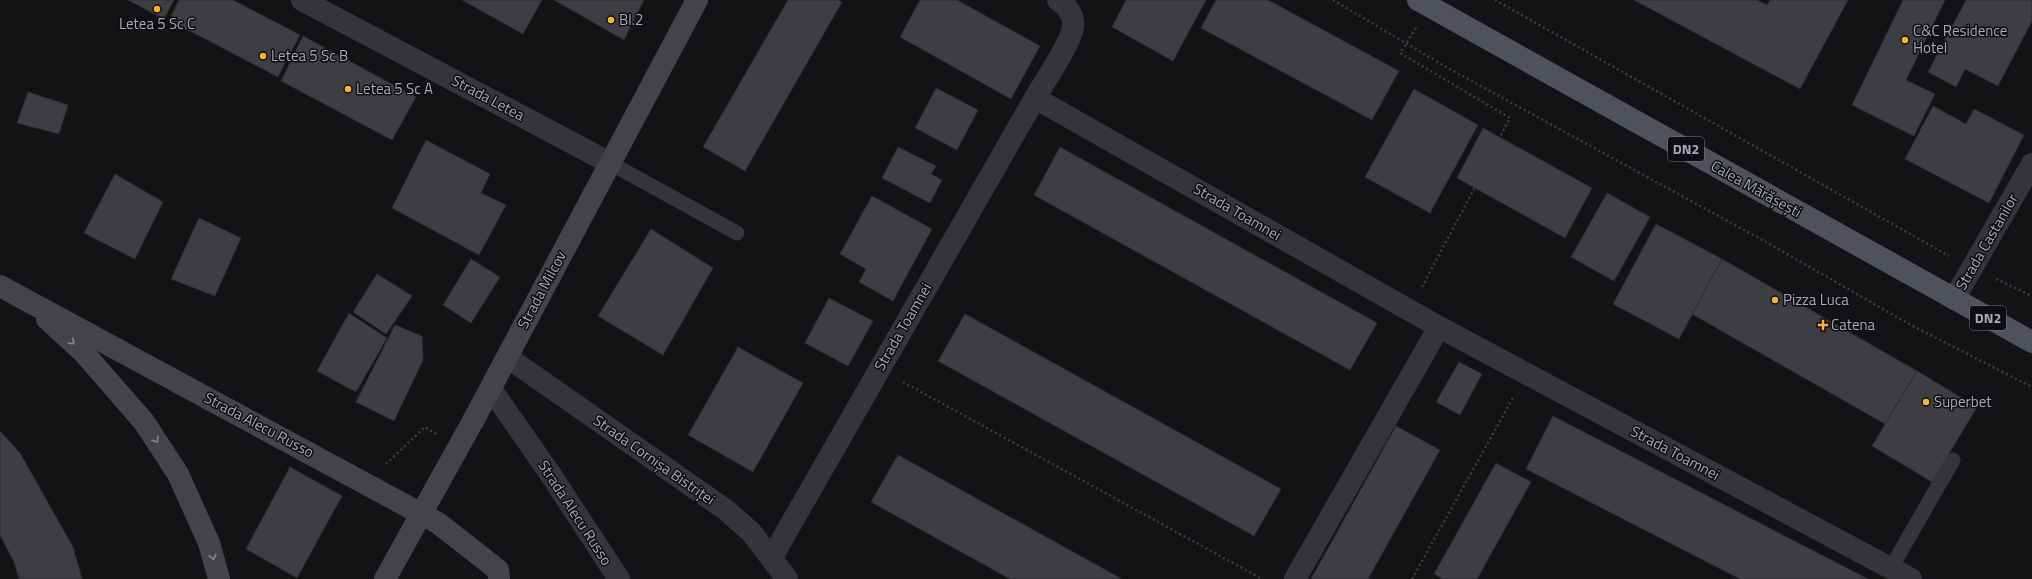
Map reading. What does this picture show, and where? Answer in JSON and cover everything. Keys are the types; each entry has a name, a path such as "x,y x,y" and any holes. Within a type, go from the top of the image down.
{"main road":[{"name":"Calea Mărășești","path":"1424,3 2032,342"}],"street":[{"name":"Strada Letea","path":"302,0 610,163"},
{"name":"Strada Milcov","path":"385,579 490,389 697,0"},
{"name":"Strada Toamnei","path":"772,557 1069,39 1073,26 1072,15 1065,5 1058,0"},
{"name":"Strada Toamnei","path":"1035,98 1439,327 1911,579"},
{"name":"Strada Castanilor","path":"1954,299 2032,164"},
{"name":"Strada Alecu Russo","path":"0,286 438,523 502,576"},
{"path":"22,297 84,353 144,422 178,474 209,543 219,579"},
{"path":"1295,579 1439,327"},
{"name":"Strada Cornișa Bistriței","path":"507,357 726,510 751,532 772,557 787,579"},
{"name":"Strada Alecu Russo","path":"490,389 551,475 618,579"}],"lane":[{"path":"610,163 737,233"},
{"path":"1891,568 1953,460"}],"path":[{"path":"1333,0 1406,43 1766,242 1909,324 2032,387"},
{"path":"1495,0 1944,254"},
{"path":"1424,3 1400,53 1510,118 1500,137"},
{"path":"1409,310 1475,187"},
{"path":"879,369 1262,579"},
{"path":"1412,579 1526,374"},
{"path":"390,459 425,427"}],"building":[{"name":"Letea 5 Sc C","path":"128,0 174,0 164,19"},
{"name":"Letea 5 Sc B","path":"179,0 233,0 300,35 278,77 169,20"},
{"path":"462,0 542,0 523,34"},
{"name":"Bl.2","path":"554,0 644,0 624,40"},
{"path":"788,0 838,0 842,2 745,171 703,147"},
{"path":"920,0 957,0 1040,46 1011,99 900,37"},
{"path":"1126,0 1206,0 1173,61 1112,27"},
{"path":"1216,0 1268,0 1399,71 1372,120 1201,28"},
{"path":"1634,0 1757,0 1767,5 1770,0 1848,0 1800,89"},
{"name":"C&C Residence Hotel","path":"1903,0 1945,0 1906,80 1935,94 1914,136 1852,105"},
{"path":"1966,0 2032,0 2032,21 1998,86 1965,69 1956,87 1928,72"},
{"name":"Letea 5 Sc A","path":"303,36 416,97 392,140 281,81"},
{"path":"936,88 978,110 957,150 915,128"},
{"path":"1414,89 1478,125 1430,213 1365,177"},
{"path":"28,92 68,105 59,134 17,123"},
{"path":"1933,106 1966,124 1974,109 2024,135 1989,203 1905,159"},
{"path":"1483,128 1592,188 1565,238 1457,178"},
{"path":"426,140 490,174 481,193 506,205 479,255 392,208"},
{"path":"898,147 936,166 931,174 942,180 930,203 882,178"},
{"path":"1060,147 1377,323 1350,370 1034,195"},
{"path":"115,174 163,202 135,259 84,233"},
{"path":"1607,193 1650,217 1614,281 1571,257"},
{"path":"872,196 932,229 893,301 859,282 866,269 840,254"},
{"path":"199,218 241,238 215,296 171,279"},
{"path":"1656,224 1722,259 1679,339 1613,304"},
{"path":"651,229 713,268 663,355 598,316"},
{"path":"471,259 500,277 471,323 443,305"},
{"path":"1722,259 1917,371 1885,424 1692,314"},
{"path":"377,274 412,296 386,334 353,312"},
{"path":"829,298 873,321 848,366 805,343"},
{"path":"349,313 387,338 356,392 317,371"},
{"path":"965,314 1281,489 1254,536 938,361"},
{"path":"395,325 422,336 423,360 394,421 356,402"},
{"path":"738,347 803,383 753,472 688,435"},
{"path":"1459,362 1482,374 1460,415 1436,402"},
{"path":"1917,371 1977,407 1932,482 1872,446"},
{"path":"1553,416 1868,579 1740,579 1526,469"},
{"path":"1396,426 1440,450 1368,579 1311,579"},
{"path":"0,431 20,453 73,547 82,579 19,579 14,562 0,535"},
{"path":"898,455 1122,579 1010,579 871,502"},
{"path":"1496,463 1531,482 1477,579 1443,579 1434,574"},
{"path":"290,467 342,496 297,578 246,549"}],"place":[{"name":"Letea 5 Sc C","path":"157,9"},
{"name":"Bl.2","path":"611,20"},
{"name":"C&C Residence Hotel","path":"1905,40"},
{"name":"Letea 5 Sc B","path":"263,56"},
{"name":"Letea 5 Sc A","path":"348,89"},
{"name":"Pizza Luca","path":"1775,300"},
{"name":"Catena","path":"1823,325"},
{"name":"Superbet","path":"1926,402"}]}
